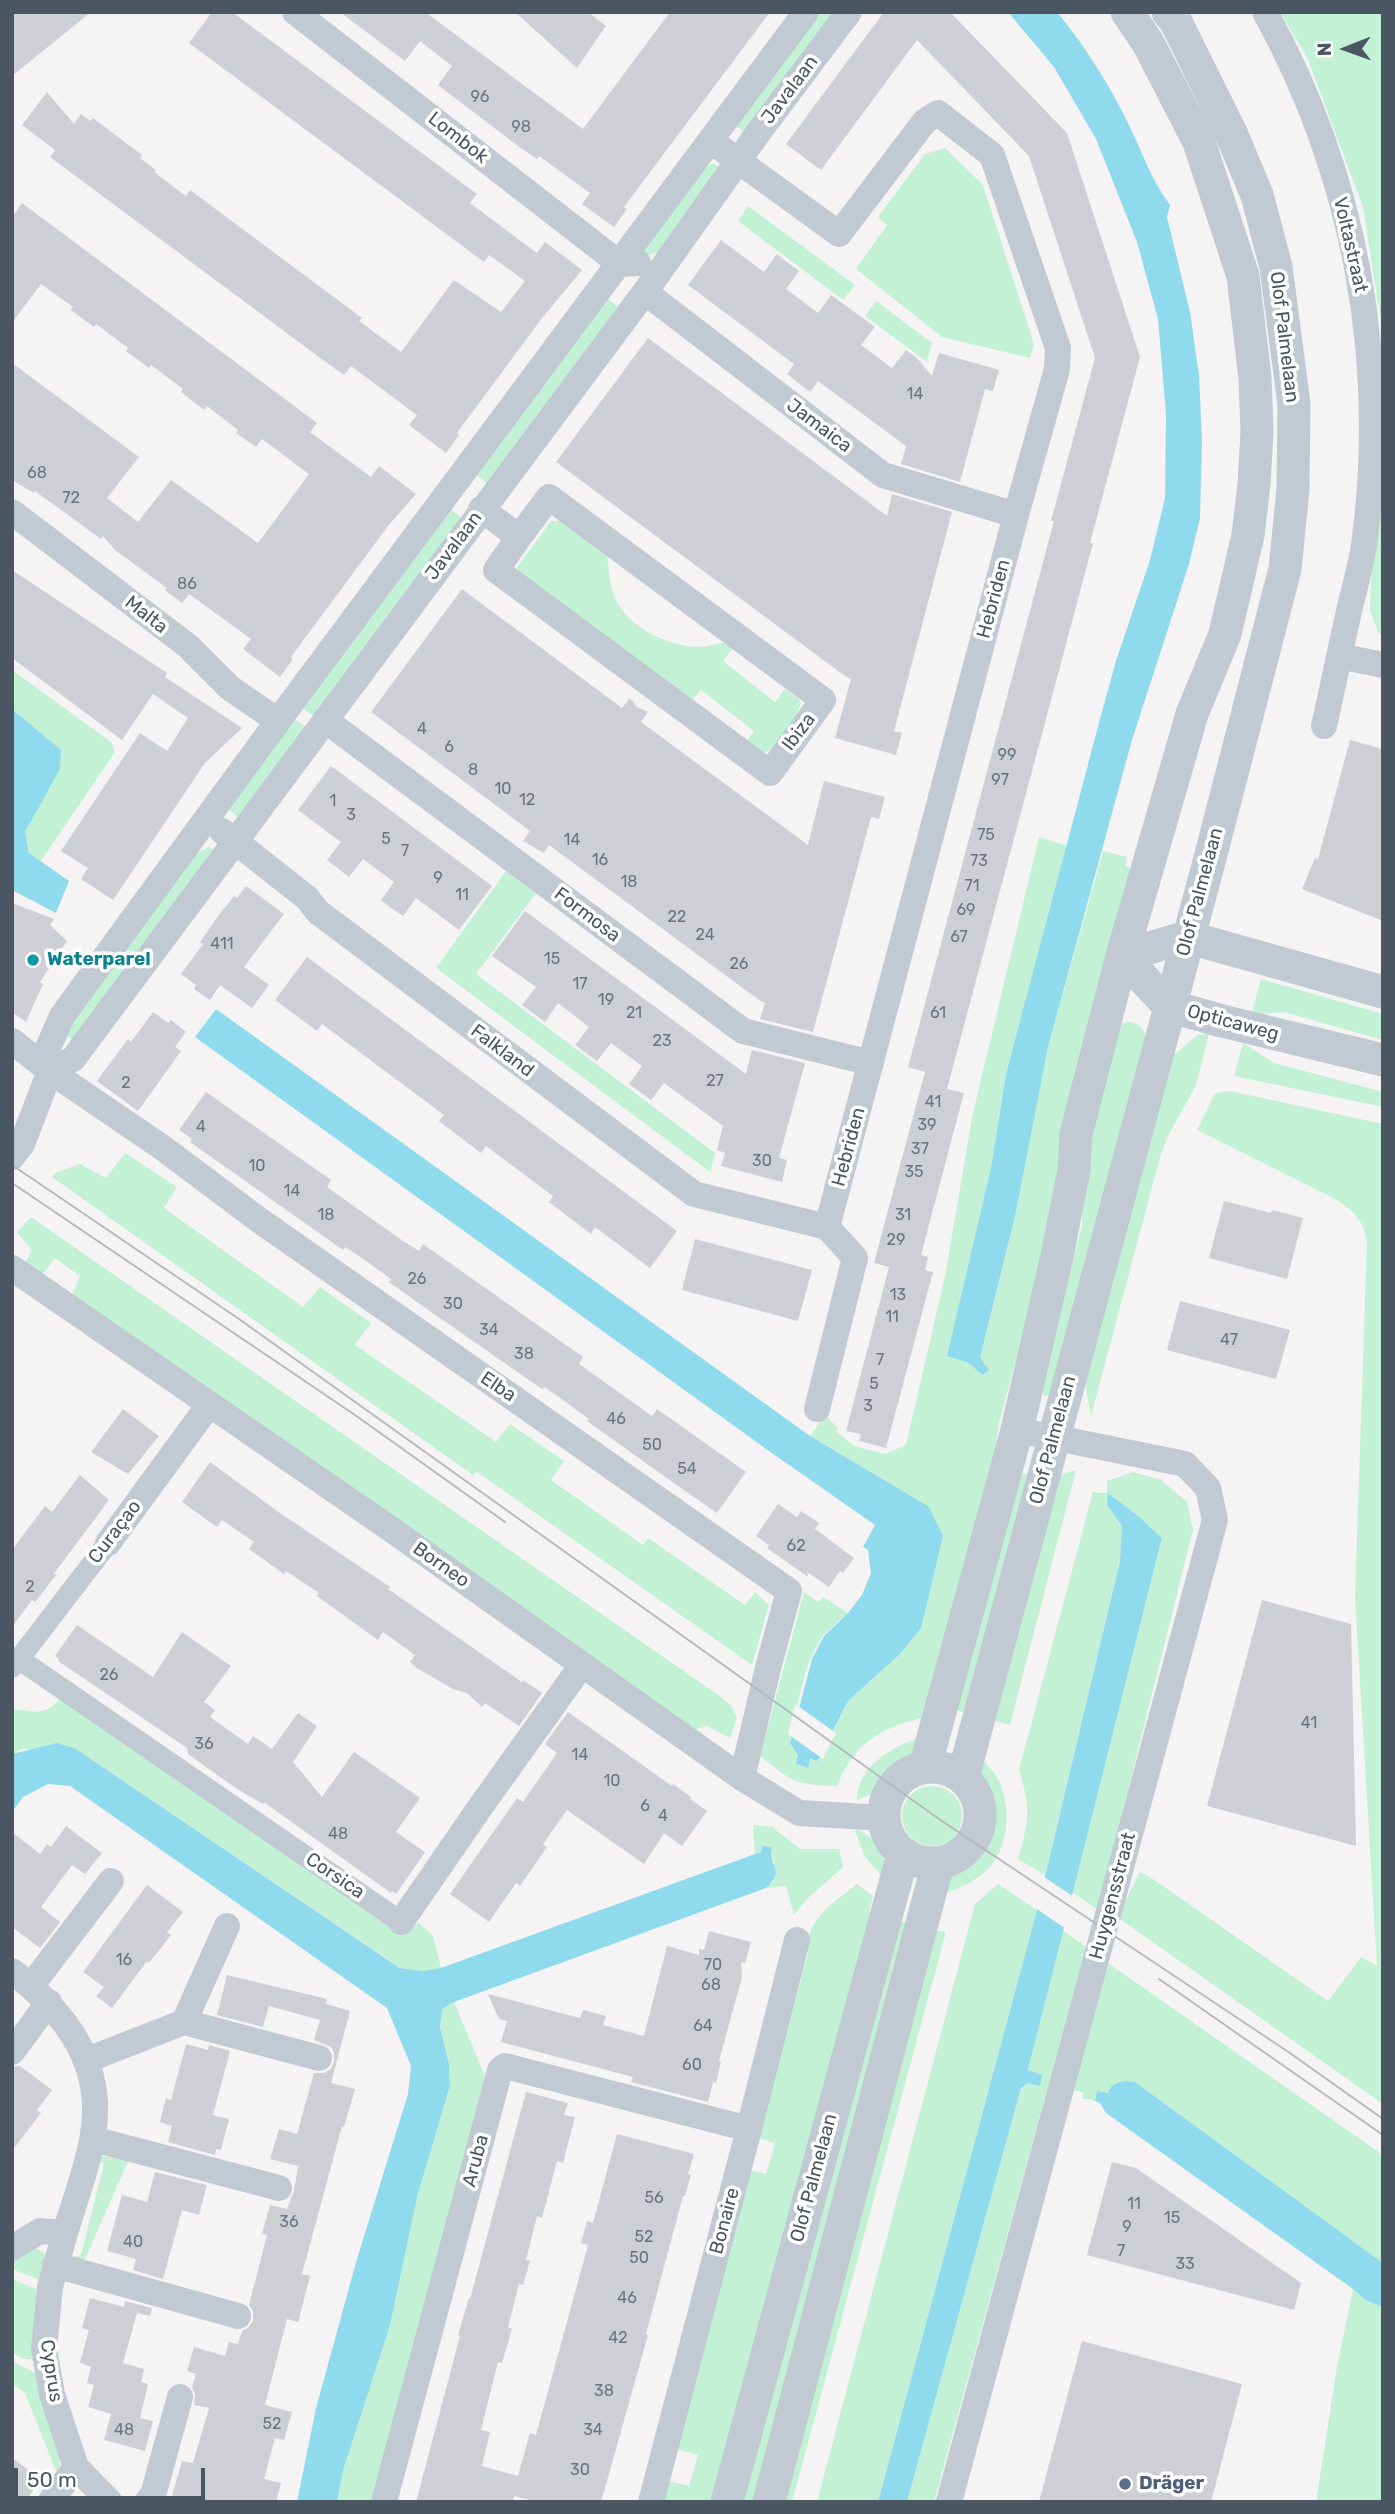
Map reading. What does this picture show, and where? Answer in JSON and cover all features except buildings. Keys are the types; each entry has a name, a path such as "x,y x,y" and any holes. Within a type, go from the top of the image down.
{"street":[{"name":"Lombok","path":"295,12 620,264"},
{"name":"Javalaan","path":"12,1157 22,1144 50,1071 48,1048 62,1016 806,12"},
{"name":"Javalaan","path":"50,1071 73,1059 645,292 737,160 849,12"},
{"name":"Olof Palmelaan","path":"925,1767 1017,1430 1057,1256 1074,1170 1076,1134 1122,956 1192,714 1225,634 1248,535 1257,432 1255,377 1243,276 1199,142 1149,43 1127,12"},
{"name":"Olof Palmelaan","path":"963,1777 1285,569 1293,489 1294,404 1276,268 1257,195 1231,132 1176,22 1168,12"},
{"name":"Voltastraat","path":"1265,12 1289,56 1349,224 1367,320 1372,455 1364,546 1324,726"},
{"name":"Hebriden","path":"711,141 839,234 925,121 938,113 992,155 1058,348 1057,369 827,1227"},
{"path":"620,264 666,263"},
{"name":"Jamaica","path":"645,292 883,475 1016,515"},
{"name":"Ibiza","path":"549,498 823,700 770,772 496,570 519,537 549,498"},
{"path":"481,509 519,537"},
{"name":"Malta","path":"12,512 188,646 230,688 278,721"},
{"path":"1339,656 1383,665"},
{"name":"Formosa","path":"325,720 743,1031 872,1063"},
{"name":"Falkland","path":"207,819 307,898 318,912 694,1194 827,1227"},
{"path":"1122,956 1187,937 1383,992"},
{"name":"Opticaweg","path":"1122,956 1169,1006 1383,1060"},
{"path":"12,1041 50,1071"},
{"name":"Elba","path":"50,1071 117,1115 251,1214 789,1591 743,1778"},
{"path":"817,1409 855,1258 827,1227"},
{"name":"Borneo","path":"12,1268 395,1532 743,1778 799,1813 884,1818"},
{"name":"Curaçao","path":"15,1663 108,1543 209,1405"},
{"name":"Huygensstraat","path":"949,2502 1215,1520 1208,1489 1185,1464 1017,1430"},
{"name":"Corsica","path":"15,1663 401,1922 582,1665"},
{"path":"925,1767 945,1768 963,1777 978,1797 981,1810 977,1834 961,1854 951,1860 938,1863 920,1862 903,1854 890,1838 884,1818 888,1795 895,1784 903,1776 925,1767"},
{"name":"Olof Palmelaan","path":"727,2502 903,1854"},
{"name":"Olof Palmelaan","path":"769,2502 938,1863"},
{"path":"12,2052 31,1987 111,1881"},
{"path":"184,2022 227,1926"},
{"name":"Bonaire","path":"651,2502 797,1940"},
{"name":"Cyprus","path":"31,1987 88,2060 95,2101 93,2139 55,2265 46,2310 44,2349 52,2394 76,2467 110,2502"},
{"path":"88,2060 184,2022 319,2058"},
{"name":"Aruba","path":"384,2502 500,2070 505,2066 750,2129"},
{"path":"93,2139 279,2188"},
{"path":"12,2248 40,2231 65,2233"},
{"path":"55,2265 238,2316"},
{"path":"147,2502 153,2494 180,2398"},
{"path":"50,2502 76,2467"}],"green space":[{"path":"815,12 836,12 747,133 736,126"},
{"path":"1280,12 1383,12 1383,335 1363,207 1307,57"},
{"path":"945,148 983,185 1034,344 1030,358 942,337 856,269 887,225 878,217 925,154"},
{"path":"713,163 719,167 664,250 635,260 692,176"},
{"path":"748,206 855,285 843,300 738,221"},
{"path":"605,297 621,309 489,485 474,473"},
{"path":"876,301 932,343 927,362 865,316"},
{"path":"1383,488 1383,636 1378,632 1370,610"},
{"path":"449,508 464,519 316,718 301,707"},
{"path":"551,521 560,521 607,555 615,598 638,626 660,638 684,646 699,647 723,643 733,648 723,661 775,702 785,689 798,698 801,703 799,709 772,749 759,753 754,751 745,744 754,731 701,690 690,703 520,576 517,567"},
{"path":"12,670 111,742 115,752 41,861 29,853 25,831 60,769 61,751 12,709"},
{"path":"293,718 309,729 238,817 228,809"},
{"path":"1039,837 1068,846 1006,1074 991,1168 948,1356 969,1363 982,1375 980,1358 1016,1212 1048,1047 1103,851 1127,857 1125,866 1137,870 1061,1192 999,1423 987,1504 923,1718 894,1727 870,1740 851,1759 837,1786 803,1783 788,1777 760,1756 804,1592 818,1602 823,1597 848,1613 823,1636 816,1647 802,1687 790,1742 798,1755 796,1764 807,1768 809,1759 819,1761 848,1701 900,1654 921,1628 929,1586 928,1506 810,1436 825,1415 838,1428 837,1432 854,1446 885,1454 906,1445 945,1276 973,1113"},
{"path":"209,847 214,850 76,1042 65,1035 101,977 192,855"},
{"path":"506,871 536,893 476,974 715,1153 710,1172 436,968"},
{"path":"1261,979 1383,1014 1383,1040 1284,1012 1251,1015"},
{"path":"1129,1022 1143,1029 1148,1045 1051,1396 1044,1396 1039,1388 1082,1226 1083,1155 1113,1031 1122,1023"},
{"path":"1209,1034 1196,1085 1168,1136 1160,1157 1091,1416 1085,1384 1173,1056 1197,1035"},
{"path":"1243,1043 1274,1063 1383,1092 1383,1107 1234,1076"},
{"path":"1230,1091 1383,1124 1383,2104 1117,1917 1140,1872 1328,2001 1361,1957 1377,1966 1355,1597 1367,1243 1358,1218 1337,1200 1197,1130 1215,1093"},
{"path":"125,1153 177,1187 164,1208 303,1307 320,1287 371,1323 355,1345 496,1442 510,1424 564,1461 551,1480 643,1545 648,1538 745,1605 755,1592 769,1605 752,1665 477,1472 473,1475 52,1177 55,1173 80,1164 106,1178"},
{"path":"31,1217 721,1697 731,1705 737,1718 730,1738 707,1726 693,1730 72,1295 80,1276 55,1258 43,1274 25,1263 32,1250 17,1232"},
{"path":"1076,1470 1010,1725 988,1719 1062,1474"},
{"path":"1133,1472 1161,1480 1187,1502 1193,1530 1098,1910 1072,1892 1162,1539 1107,1505 1122,1526 1120,1561 1045,1875 1018,1859 1027,1815 1019,1770 1093,1492 1107,1493 1107,1481"},
{"path":"1035,1473 970,1714 951,1709 1016,1475"},
{"path":"60,1698 407,1930 419,1923 433,1936 441,1968 423,1971 401,1968 76,1749 23,1749 12,1754 12,1709 45,1710"},
{"path":"916,1739 912,1758 888,1776 879,1791 857,1800 858,1789 869,1769 886,1754"},
{"path":"980,1756 994,1773 1004,1794 1007,1818 1003,1842 993,1863 983,1873 963,1886 942,1894 950,1877 966,1869 984,1854 993,1831 993,1810 989,1793 980,1778"},
{"path":"932,1786 949,1791 957,1799 962,1816 957,1833 949,1841 932,1846 915,1841 907,1833 902,1816 907,1799 915,1791"},
{"path":"753,1825 772,1827 800,1849 839,1849 843,1867 807,1899 794,1915 786,1886 766,1888 774,1881 774,1862 770,1855 761,1852 755,1854"},
{"path":"857,1829 880,1848 884,1860 883,1877 865,1857 855,1831"},
{"path":"857,1884 873,1896 869,1912 876,1913 712,2502 663,2502 668,2481 689,2486 698,2455 676,2449 750,2170 766,2174 775,2143 758,2138 808,1953 811,1930 822,1913"},
{"path":"998,1884 1037,1910 878,2502 817,2502 975,1904"},
{"path":"894,1920 915,1924 760,2502 742,2502"},
{"path":"931,1929 946,1932 792,2502 775,2502"},
{"path":"1062,1930 1086,1947 934,2502 907,2502 1021,2088 1028,2083 1040,2085 1028,2071"},
{"path":"1105,1961 1383,2155 1383,2263 1135,2082 1108,2093 1097,2091 1095,2101 1082,2098 1083,2092 1071,2090"},
{"path":"454,2002 485,2076 371,2502 337,2502 344,2467 417,2197 450,2086 449,2064 440,2027 442,2009"},
{"path":"99,2156 129,2159 83,2264 74,2257 81,2255 104,2164 99,2162"},
{"path":"31,2248 39,2249 49,2258 44,2278 37,2279 12,2269 12,2260"},
{"path":"12,2279 36,2289 39,2294 36,2357 30,2359 12,2352"},
{"path":"1353,2289 1367,2301 1383,2307 1383,2502 1316,2502 1337,2367"},
{"path":"12,2361 37,2374 61,2455 58,2476 25,2393 12,2383"}],"water":[{"path":"1008,12 1057,12 1105,80 1152,175 1170,205 1167,217 1190,312 1199,375 1202,440 1200,518 1189,564 1132,740 1048,1047 1016,1212 980,1358 989,1370 982,1375 969,1363 947,1356 991,1168 1006,1074 1116,661 1150,560 1165,498 1166,414 1158,319 1137,242 1096,139 1054,67"},
{"path":"12,709 61,750 60,769 25,832 29,853 69,881 56,913 12,890"},
{"path":"216,1009 810,1436 928,1506 943,1536 921,1628 900,1654 848,1701 818,1761 810,1759 808,1768 796,1764 798,1755 790,1743 812,1659 824,1636 862,1595 871,1573 868,1550 863,1547 875,1525 195,1037"},
{"path":"1108,1493 1162,1538 1028,2070 1042,2075 1040,2086 1028,2083 1021,2088 907,2502 878,2502 1037,1910 1120,1561 1122,1526 1107,1505"},
{"path":"57,1743 76,1749 400,1968 423,1971 441,1968 761,1852 763,1845 772,1848 776,1872 766,1888 454,2002 442,2009 440,2027 449,2064 450,2086 417,2197 390,2325 344,2467 337,2502 297,2502 316,2408 357,2259 408,2094 411,2066 387,2008 70,1786 48,1784 23,1797 12,1812 12,1754"},
{"path":"1135,2082 1383,2263 1383,2307 1367,2301 1106,2113 1100,2103 1095,2101 1097,2091 1108,2093 1114,2084"}],"pier":[{"path":"795,1704 836,1733 823,1759 788,1734"},
{"path":"1041,1875 1074,1897 1066,1929 1034,1907"}],"tram line":[{"path":"12,1165 239,1319 939,1819 1287,2051 1383,2119"},
{"path":"12,1183 355,1415 505,1522"},
{"path":"1159,1979 1383,2135"}],"place":[{"name":"Waterparel","path":"33,960"},
{"name":"Dräger","path":"1125,2484"}]}
